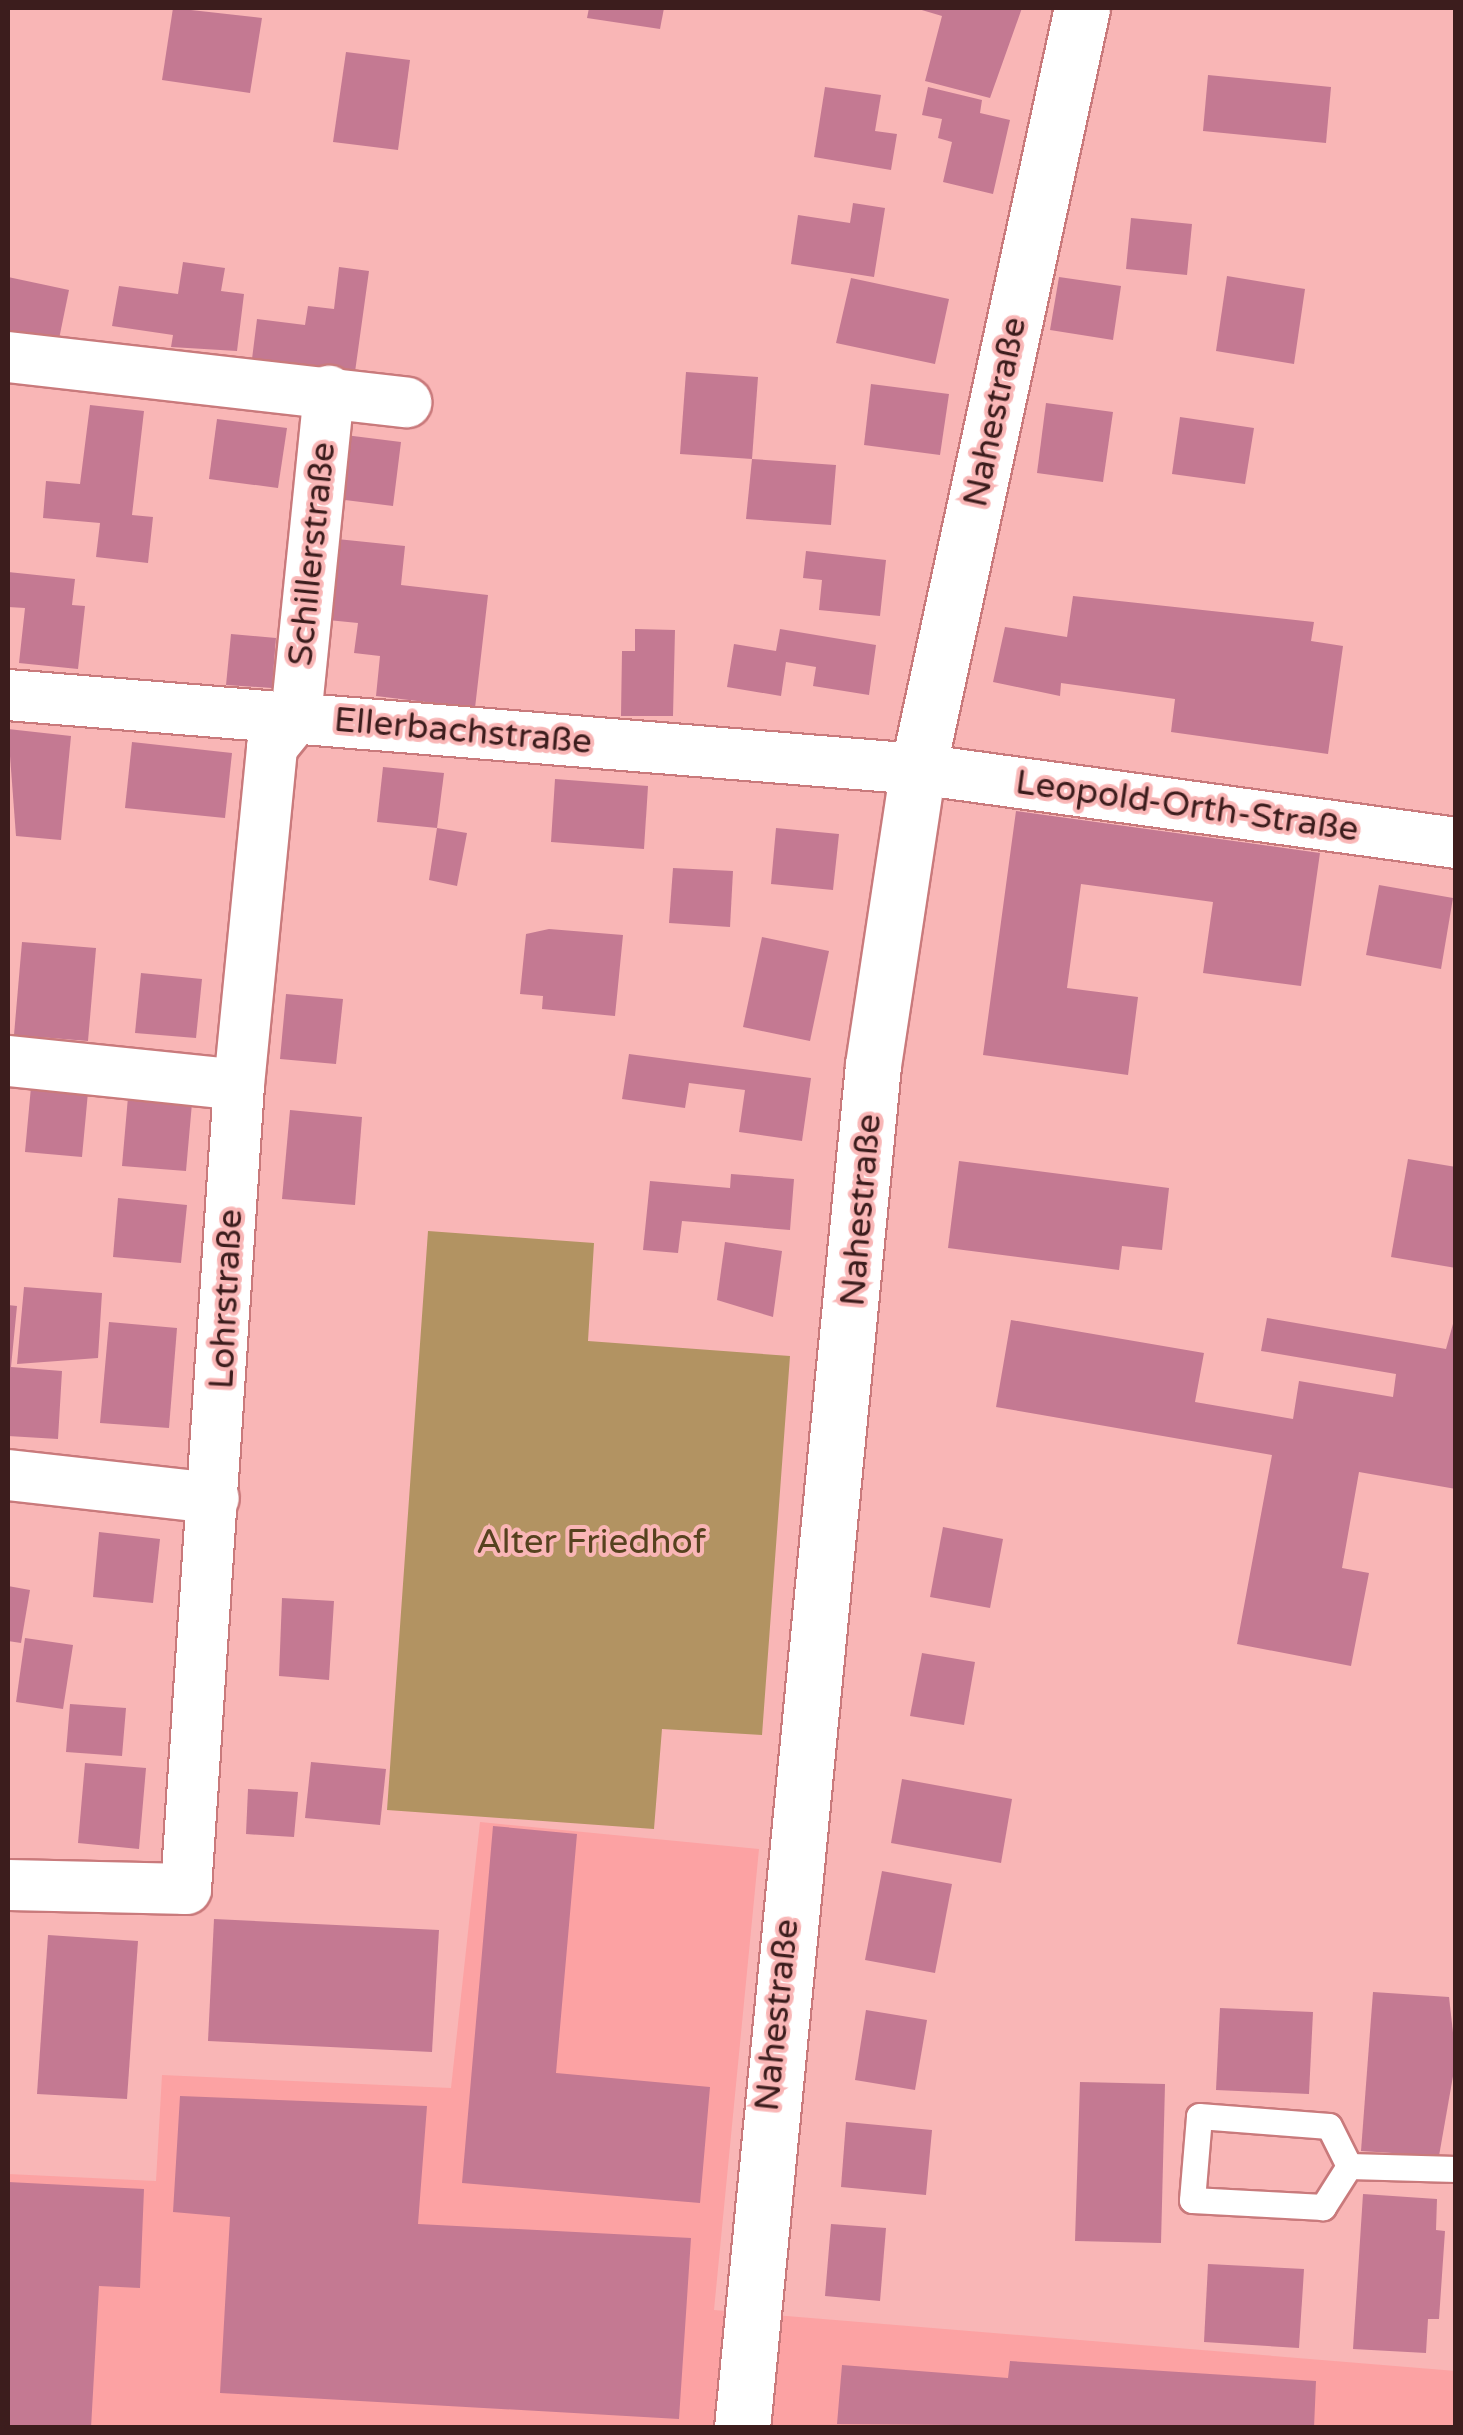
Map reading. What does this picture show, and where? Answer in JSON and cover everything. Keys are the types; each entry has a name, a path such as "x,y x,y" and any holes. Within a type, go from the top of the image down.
{"street":[{"name":"Nahestraße","path":"742,2428 873,1065 918,769 1082,8"},
{"name":"Schillerstraße","path":"8,357 406,402"},
{"name":"Schillerstraße","path":"296,717 329,391"},
{"name":"Ellerbachstraße","path":"8,695 918,769"},
{"name":"Lohrstraße","path":"8,1885 186,1890 238,1085 272,747 296,717"},
{"name":"Leopold-Orth-Straße","path":"918,769 1456,843"},
{"path":"8,1061 238,1085"},
{"path":"8,1475 214,1498"}],"lane":[{"path":"1199,2116 1329,2126 1349,2166 1323,2207 1192,2200 1199,2116"},
{"path":"1349,2166 1456,2169"}],"shaded area":[{"path":"480,1822 759,1849 714,2310 1456,2371 1455,2428 8,2428 8,2174 156,2181 162,2075 451,2088"}],"green space":[{"name":"Alter Friedhof","path":"428,1231 594,1243 588,1341 790,1356 762,1735 662,1729 654,1829 387,1810"}],"building":[{"path":"173,8 262,18 250,93 162,80"},
{"path":"589,8 664,8 660,29 587,18"},
{"path":"915,8 1022,8 990,98 925,81 942,16"},
{"path":"346,52 410,60 398,150 333,142"},
{"path":"1208,75 1331,87 1326,143 1203,131"},
{"path":"825,87 881,95 875,131 897,134 891,170 814,157"},
{"path":"928,87 982,100 980,113 1010,120 993,194 943,182 952,142 938,138 942,119 922,115"},
{"path":"853,203 885,208 874,277 791,264 798,215 850,223"},
{"path":"1131,218 1192,224 1187,275 1126,269"},
{"path":"183,262 225,268 221,291 244,294 237,351 171,347 173,335 112,326 119,286 178,294"},
{"path":"339,267 369,271 355,372 252,359 257,319 305,325 308,306 334,309"},
{"path":"1227,276 1305,289 1294,364 1216,351"},
{"path":"8,277 69,290 58,344 8,334"},
{"path":"1059,277 1121,286 1113,340 1050,330"},
{"path":"851,278 949,299 935,364 836,343"},
{"path":"686,372 758,377 752,459 680,454"},
{"path":"871,384 949,394 940,455 864,445"},
{"path":"1046,403 1113,412 1103,482 1037,473"},
{"path":"90,405 144,411 132,515 153,517 148,563 96,557 100,523 43,518 46,481 80,484"},
{"path":"1180,417 1254,428 1245,484 1172,474"},
{"path":"217,419 287,428 278,488 209,479"},
{"path":"345,435 401,442 393,506 337,499"},
{"path":"752,459 836,465 831,525 746,519"},
{"path":"337,539 405,546 401,585 488,595 475,708 376,696 380,656 354,653 358,623 328,620"},
{"path":"806,551 886,560 880,616 819,610 822,580 803,578"},
{"path":"8,572 75,579 72,605 85,606 78,669 19,663 25,608 8,607"},
{"path":"1073,596 1314,622 1311,641 1343,646 1328,754 1171,732 1175,699 1061,683 1060,696 993,682 1005,627 1067,637"},
{"path":"635,629 675,630 673,716 621,716 622,651 635,651"},
{"path":"780,629 876,645 869,695 813,686 816,667 786,662 781,696 727,687 734,644 776,651"},
{"path":"231,634 276,638 272,688 226,685"},
{"path":"8,729 71,736 61,840 16,836"},
{"path":"132,742 232,753 225,818 125,808"},
{"path":"383,767 444,773 437,828 377,822"},
{"path":"555,779 648,786 644,849 551,842"},
{"path":"1016,811 1320,853 1301,986 1203,973 1213,902 1081,884 1067,988 1138,997 1128,1075 983,1055"},
{"path":"437,828 467,833 457,886 429,880"},
{"path":"776,828 839,834 833,890 771,884"},
{"path":"673,868 733,871 730,927 669,923"},
{"path":"1379,885 1453,898 1441,969 1366,955"},
{"path":"549,929 623,935 615,1016 542,1009 543,996 520,994 526,934"},
{"path":"762,937 829,951 810,1041 743,1027"},
{"path":"22,942 96,948 88,1041 14,1035"},
{"path":"141,973 202,979 196,1038 135,1033"},
{"path":"286,994 343,999 336,1064 280,1059"},
{"path":"629,1054 811,1078 802,1141 739,1132 745,1090 689,1083 685,1108 622,1099"},
{"path":"31,1087 88,1092 82,1157 25,1152"},
{"path":"128,1097 192,1103 186,1171 122,1166"},
{"path":"290,1110 362,1117 355,1205 282,1199"},
{"path":"1408,1159 1456,1167 1456,1268 1391,1257"},
{"path":"959,1161 1169,1188 1162,1250 1122,1246 1119,1270 948,1248"},
{"path":"731,1174 794,1179 790,1230 682,1221 678,1253 643,1250 650,1181 730,1188"},
{"path":"118,1198 187,1205 181,1263 113,1257"},
{"path":"725,1242 782,1251 773,1317 717,1300"},
{"path":"24,1287 102,1293 98,1358 17,1364"},
{"path":"8,1305 17,1306 11,1367 62,1371 58,1439 8,1436"},
{"path":"1456,1313 1456,1489 1359,1472 1342,1568 1369,1573 1351,1666 1237,1644 1272,1455 996,1407 1011,1320 1204,1353 1195,1402 1293,1419 1299,1381 1393,1397 1396,1374 1261,1351 1267,1318 1446,1349"},
{"path":"109,1322 177,1328 169,1428 100,1423"},
{"path":"943,1527 1003,1539 990,1608 930,1597"},
{"path":"99,1532 160,1539 153,1603 93,1597"},
{"path":"8,1586 30,1590 21,1643 8,1641"},
{"path":"282,1598 334,1601 329,1680 279,1676"},
{"path":"25,1638 73,1645 63,1709 16,1702"},
{"path":"922,1653 975,1662 964,1725 910,1716"},
{"path":"70,1704 126,1708 122,1756 66,1752"},
{"path":"311,1762 386,1769 380,1825 305,1818"},
{"path":"85,1763 146,1768 139,1849 78,1843"},
{"path":"902,1779 1012,1799 1001,1863 891,1843"},
{"path":"248,1789 298,1792 294,1837 246,1834"},
{"path":"493,1826 577,1834 556,2073 710,2087 700,2203 462,2183"},
{"path":"882,1871 952,1884 935,1973 865,1960"},
{"path":"214,1919 439,1930 432,2052 208,2041"},
{"path":"48,1935 138,1941 127,2099 37,2094"},
{"path":"1373,1992 1449,1997 1456,2059 1439,2156 1361,2151"},
{"path":"1220,2008 1313,2012 1309,2094 1216,2090"},
{"path":"866,2010 927,2020 915,2090 855,2080"},
{"path":"1080,2082 1165,2084 1161,2243 1075,2241"},
{"path":"180,2096 427,2106 418,2224 691,2238 679,2419 220,2393 230,2217 173,2212"},
{"path":"846,2122 932,2130 926,2195 841,2187"},
{"path":"8,2182 144,2189 140,2288 99,2286 91,2428 8,2428"},
{"path":"1363,2194 1437,2199 1436,2230 1445,2231 1439,2319 1428,2319 1426,2353 1353,2349"},
{"path":"831,2224 886,2228 880,2301 825,2296"},
{"path":"1208,2264 1304,2269 1299,2348 1204,2342"},
{"path":"1010,2361 1316,2381 1314,2428 837,2424 842,2365 1008,2378"}]}
